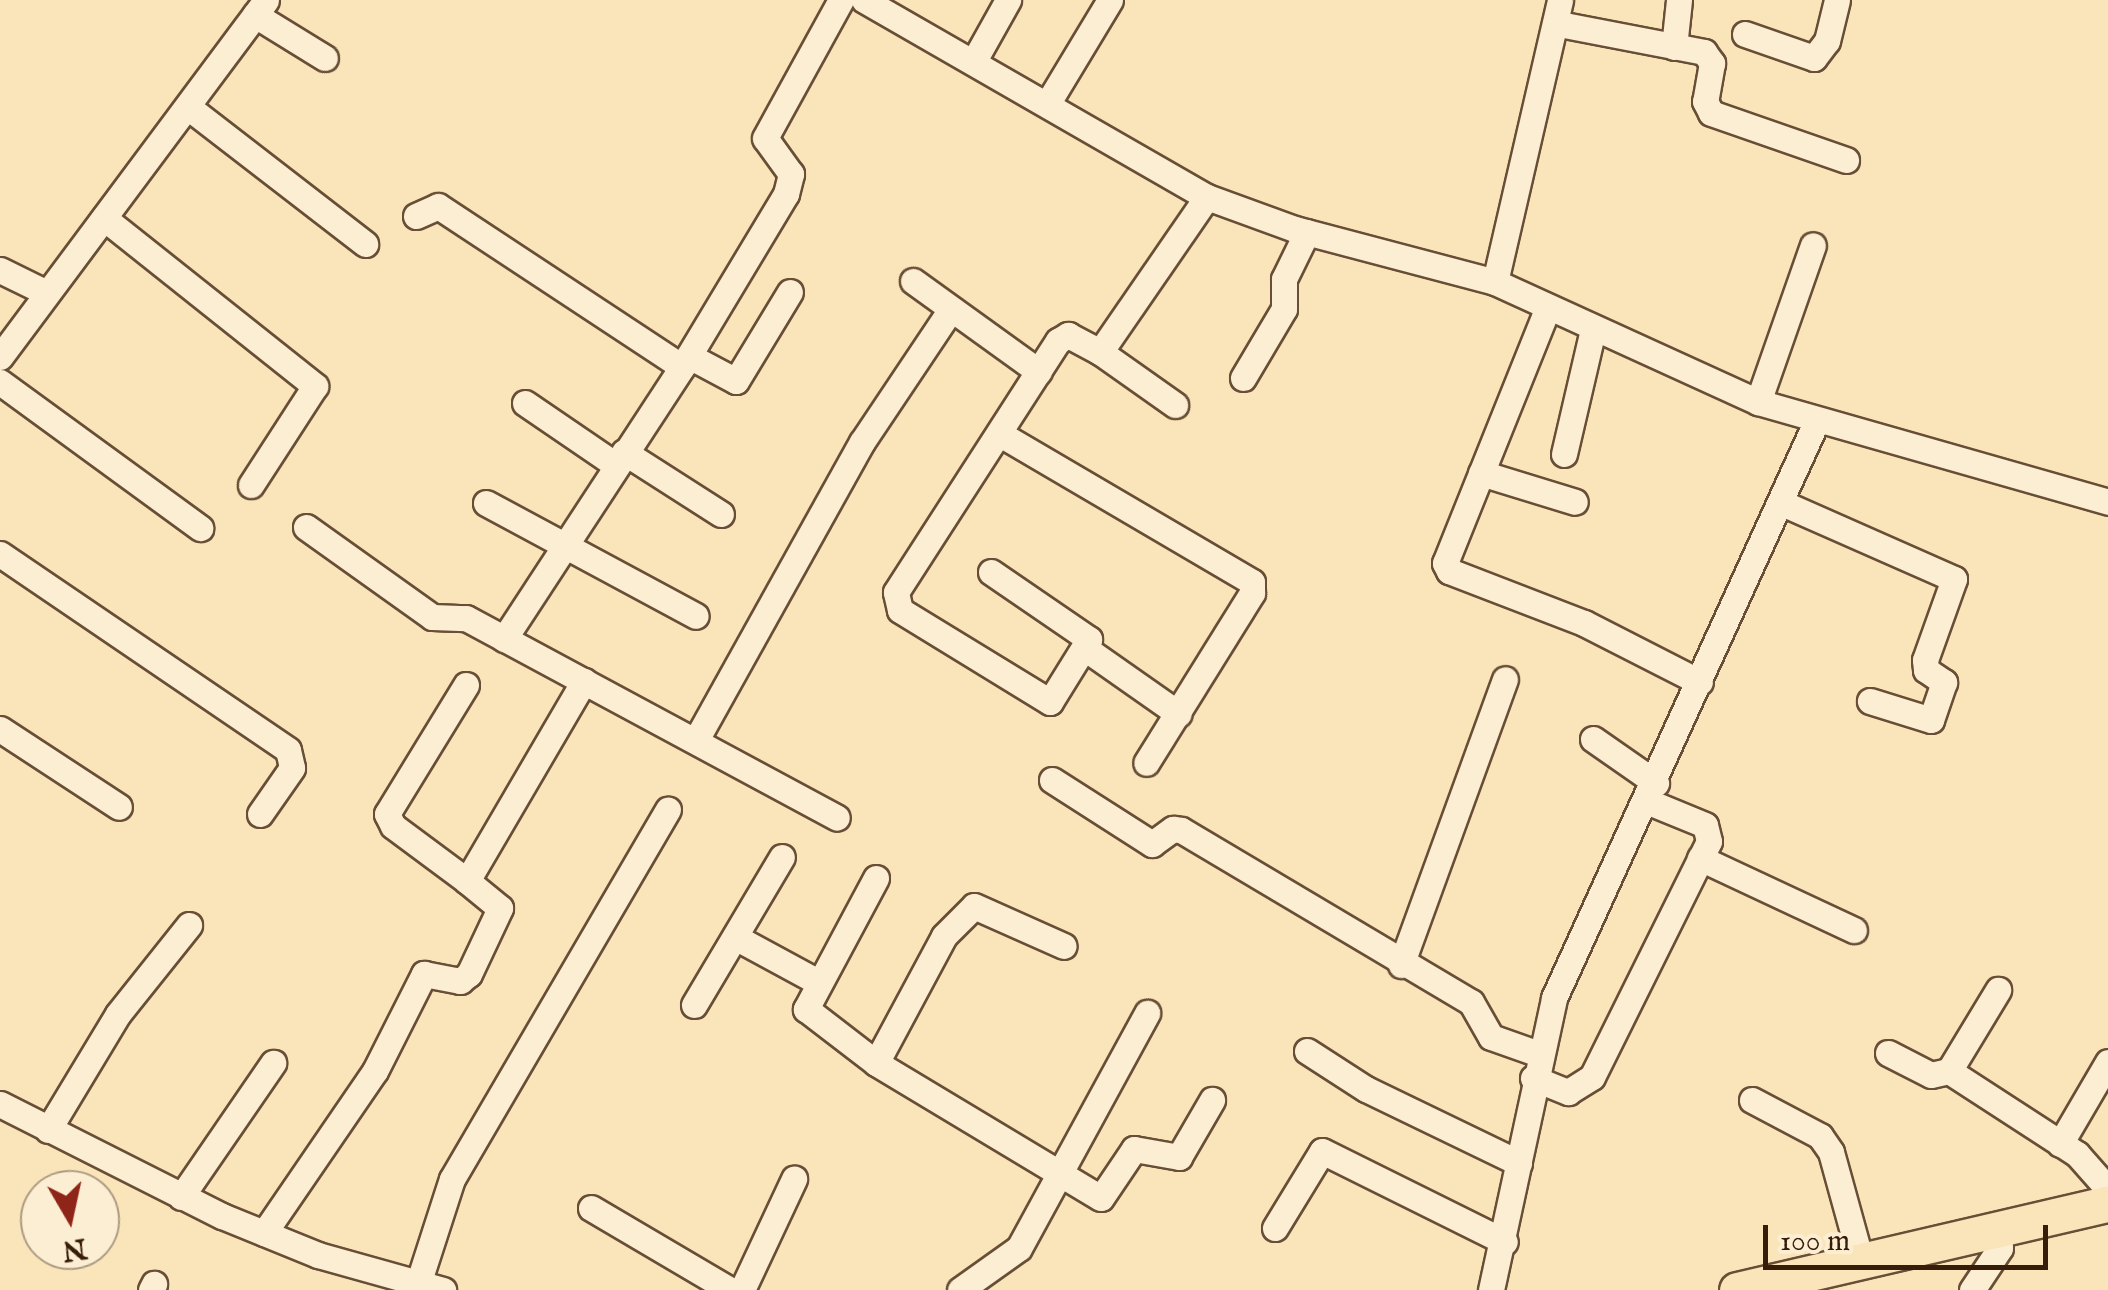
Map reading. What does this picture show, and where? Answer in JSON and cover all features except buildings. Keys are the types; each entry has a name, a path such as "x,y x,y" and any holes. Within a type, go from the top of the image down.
{"highway":[{"path":"1737,1290 1861,1261 2000,1237 2108,1204"}],"street":[{"path":"504,640 686,362 786,194 791,174 765,138 841,0"},
{"path":"864,0 1049,101 1207,197 1307,232 1496,282 1758,402 2108,502"},
{"path":"975,59 1008,0"},
{"path":"1049,101 1110,0"},
{"path":"1674,46 1679,0"},
{"path":"1745,34 1814,58 1827,41 1838,0"},
{"path":"0,357 260,8 325,58"},
{"path":"1496,282 1560,12 1710,57 1705,101 1711,113 1846,160"},
{"path":"188,107 366,244"},
{"path":"1100,352 1207,197"},
{"path":"416,216 438,206 686,362 736,381 790,292"},
{"path":"104,218 315,386 251,485"},
{"path":"1243,378 1284,309 1284,279 1307,232"},
{"path":"1758,402 1813,245"},
{"path":"0,270 47,293"},
{"path":"913,281 1039,372"},
{"path":"1548,307 1446,554 1449,571 1584,623 1700,682"},
{"path":"696,740 862,442 951,308"},
{"path":"1564,454 1593,328"},
{"path":"991,572 1087,636 1086,649 1055,697 1044,703 896,606 896,592 1039,372 1068,335 1100,352 1175,406"},
{"path":"0,382 200,528"},
{"path":"525,403 721,514"},
{"path":"1491,1290 1505,1242 1536,1066 1585,925 1652,792 1817,420"},
{"path":"1000,434 1252,582 1252,593 1146,763"},
{"path":"1481,473 1575,502"},
{"path":"486,503 696,616"},
{"path":"1782,504 1954,579 1924,666 1944,682 1931,720 1870,700"},
{"path":"306,527 432,617 466,618 837,818"},
{"path":"0,554 288,750 292,768 260,814"},
{"path":"1086,649 1178,714"},
{"path":"1401,964 1505,679"},
{"path":"467,881 584,681"},
{"path":"264,1233 375,1070 424,974 460,981 468,974 500,908 393,826 388,814 466,685"},
{"path":"0,730 119,807"},
{"path":"1052,780 1152,844 1173,828 1182,830 1401,964 1471,1002 1490,1036 1568,1092 1592,1078 1709,841 1705,825 1652,792 1593,739"},
{"path":"1,1106 180,1197 264,1233 430,1287 452,1178 668,810"},
{"path":"694,1005 782,858"},
{"path":"1700,858 1854,930"},
{"path":"876,878 818,982 807,1014 876,1063 1060,1174 1106,1197 1134,1150 1179,1157 1212,1100"},
{"path":"876,1063 944,936 974,906 1064,946"},
{"path":"48,1130 118,1014 189,925"},
{"path":"735,937 818,982"},
{"path":"1949,1071 1998,990"},
{"path":"960,1290 1019,1248 1147,1013"},
{"path":"1306,1051 1366,1089 1519,1163"},
{"path":"1888,1053 1931,1075 1949,1071 2060,1144 2108,1189"},
{"path":"180,1197 273,1062"},
{"path":"2060,1144 2108,1062"},
{"path":"1752,1100 1820,1136 1831,1152 1861,1261"},
{"path":"1275,1228 1322,1151 1505,1242"},
{"path":"742,1290 794,1179"},
{"path":"592,1208 730,1290"},
{"path":"1972,1290 2000,1237"}]}
